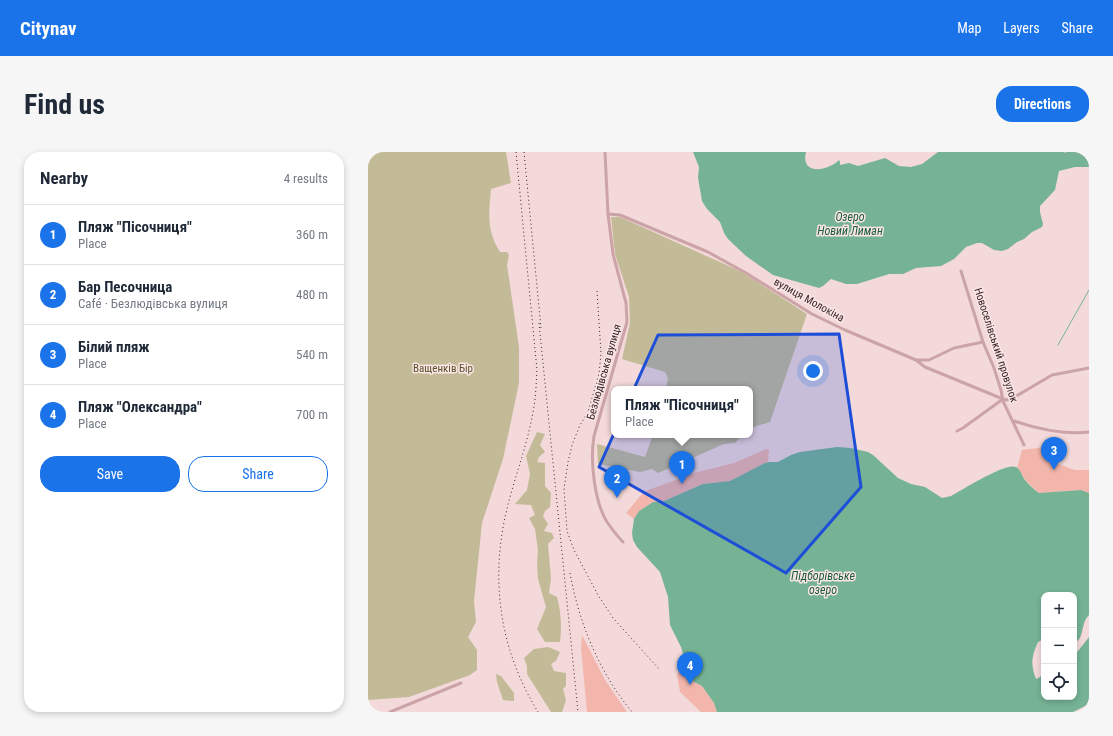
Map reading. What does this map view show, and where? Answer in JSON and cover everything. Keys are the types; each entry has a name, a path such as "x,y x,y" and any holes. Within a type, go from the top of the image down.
{"street":[{"name":"Безлюдівська вулиця","path":"605,152 608,214 613,254 626,303 628,322 594,436 592,455 594,476 602,512 607,522 623,542"},
{"name":"вулиця Молокіна","path":"608,214 620,216 702,249 746,273 812,314 845,330 916,360 925,367 1003,400"},
{"name":"Новоселівський провулок","path":"961,271 983,342 994,368 1003,400 1024,445"},
{"path":"916,360 930,360 954,348 983,342"},
{"path":"956,431 963,428 1003,400 1013,398 1052,375 1089,368"},
{"path":"1014,421 1067,433 1079,434 1089,432"},
{"path":"390,712 461,683"},
{"path":"368,706 374,712"}],"highlighted area":[{"path":"839,334 861,487 786,573 599,467 658,335"}],"green space":[{"name":"Ващенків Бір","path":"368,152 506,152 511,183 491,189 490,229 500,252 507,252 509,255 507,265 519,347 519,383 503,459 482,523 474,601 476,622 468,637 477,650 477,670 470,675 409,697 368,700"},
{"path":"611,217 620,217 742,272 807,314 770,422 753,427 753,386 667,386 668,378 665,372 622,359 630,323 629,297 615,254"},
{"path":"537,432 545,434 540,445 545,452 539,457 537,462 545,463 545,486 551,493 550,507 545,511 543,516 548,524 544,531 552,533 554,538 548,544 551,579 549,593 557,597 561,625 560,642 545,642 537,629 546,607 538,579 538,550 535,529 529,518 535,515 531,505 515,504 527,490 530,474 526,456"},
{"path":"652,438 739,438 735,443 724,444 658,473 652,469 640,472 598,464 597,444 645,457"},
{"path":"548,647 560,652 556,661 551,664 554,671 566,673 566,686 563,689 566,700 562,712 551,712 527,674 527,666 524,658 534,649"},
{"path":"496,674 501,676 514,693 514,701 503,700"}],"sand":[{"path":"1045,447 1053,462 1075,470 1089,470 1089,493 1081,490 1039,493 1026,481 1017,468 1022,450"},
{"path":"766,449 769,450 768,462 730,481 703,484 664,501 653,502 639,511 634,519 626,513 641,495 648,490 698,472 734,463"},
{"path":"582,635 605,680 627,712 587,712 581,648"},
{"path":"685,658 688,672 695,683 702,686 714,703 717,712 701,712 680,692 677,675"}],"water":[{"name":"Озеро Новий Лиман","path":"693,152 806,152 805,160 807,165 811,168 822,169 839,160 840,165 849,163 858,166 885,158 899,166 911,167 922,164 938,152 1089,152 1089,167 1075,167 1059,171 1055,190 1040,206 1043,224 1042,227 1032,232 1008,249 1002,251 994,250 982,243 977,243 966,247 954,259 941,266 916,268 903,274 889,274 857,284 846,284 831,279 819,288 773,275 746,256 728,239 720,222 707,209 702,201 698,178 699,167"},
{"name":"Підборівське озеро","path":"837,447 851,448 868,452 898,478 911,484 925,487 942,498 951,496 994,472 1011,467 1018,468 1027,482 1039,493 1081,490 1089,493 1089,615 1084,623 1080,638 1077,641 1077,592 1041,592 1041,640 1038,642 1034,651 1032,664 1036,679 1041,676 1041,700 1077,700 1077,652 1089,637 1089,704 1073,712 717,712 714,703 702,686 690,678 681,647 670,625 668,597 660,572 637,547 633,540 632,533 634,519 639,511 653,502 664,501 703,484 730,481 765,463 778,462 800,452"}],"waterway":[{"path":"1058,345 1089,290"}],"railway":[{"path":"516,152 537,370 535,402 531,423 503,525 499,580 501,608 513,661 524,687 538,712"},
{"path":"524,152 541,328"},
{"path":"597,291 601,353 599,374 588,412 580,425 572,445 568,462 564,489 567,531 574,550 598,595 613,618 660,670"},
{"path":"539,323 578,712"},
{"path":"570,573 579,610 600,664 620,697 632,712"}],"place":[{"name":"Білий пляж","path":"1054,470"},
{"name":"Пляж \"Пісочниця\"","path":"682,484"},
{"name":"Бар Песочница","path":"617,498"},
{"name":"Пляж \"Олександра\"","path":"690,685"}]}
